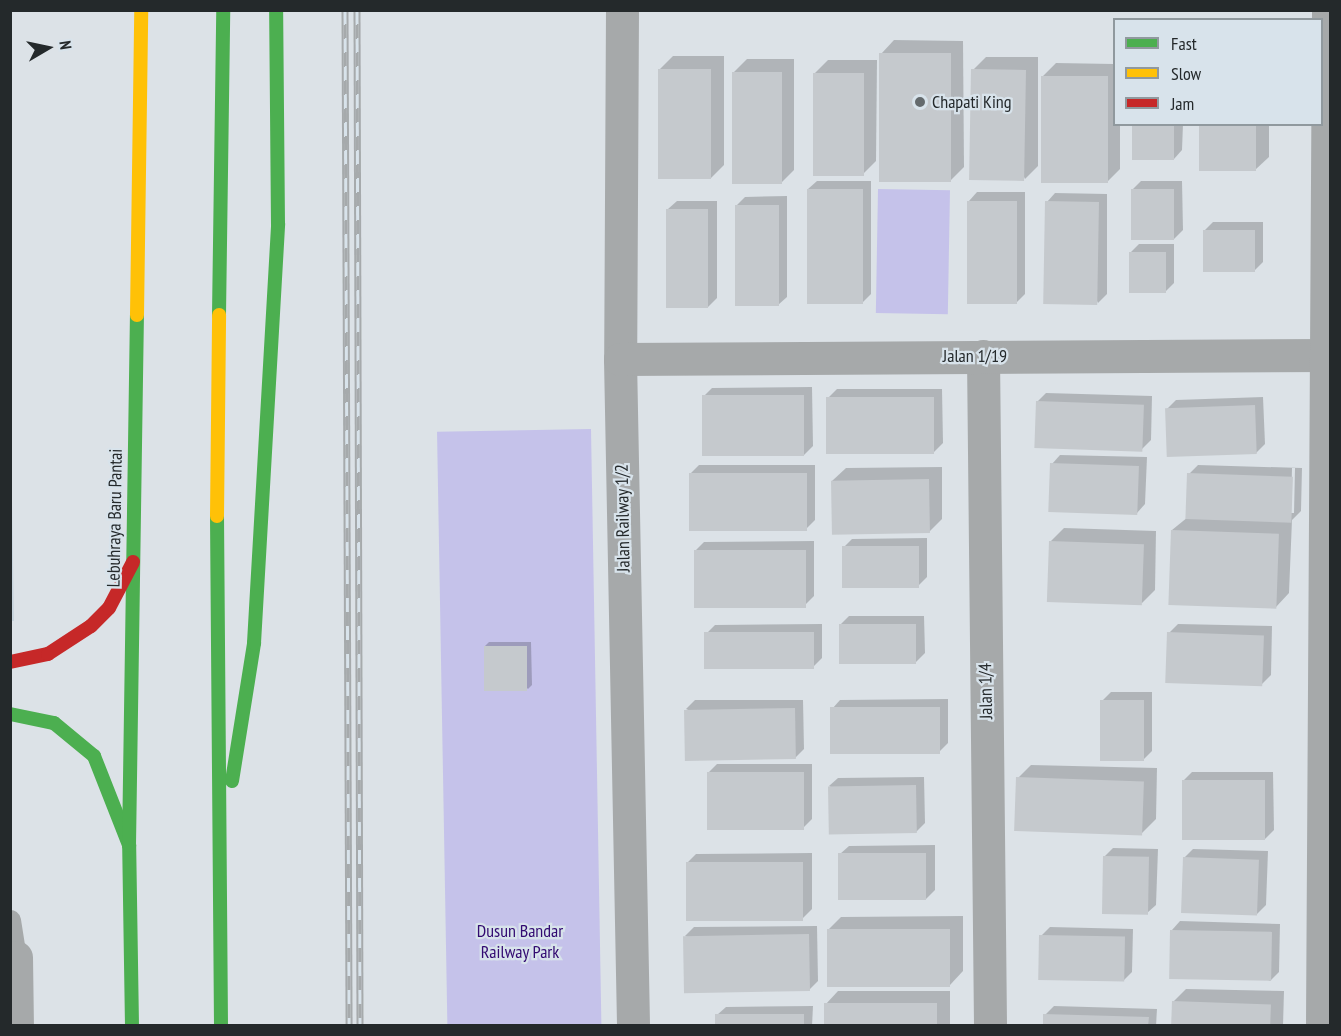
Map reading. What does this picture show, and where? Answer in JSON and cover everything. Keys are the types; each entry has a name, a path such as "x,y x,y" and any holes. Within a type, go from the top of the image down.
{"main road":[{"name":"Lebuhraya Baru Pantai","path":"132,1026 129,845 141,10"},
{"path":"220,1026 217,878 223,10"},
{"path":"217,878 254,643 278,224 276,10"},
{"path":"126,22 139,81"},
{"path":"10,663 48,654 91,626 109,608 133,562"},
{"path":"10,714 54,723 94,756 129,845"}],"street":[{"name":"Jalan Railway 1/2","path":"622,10 620,359 633,1026"},
{"path":"1322,1026 1327,693 1328,10"},
{"name":"Jalan 1/4","path":"983,356 990,1026"},
{"name":"Jalan 1/19","path":"620,359 1328,356"},
{"path":"16,957 17,1026"}],"lane":[{"path":"10,920 16,957"}],"shaded area":[{"path":"11,439 14,621 10,621"}],"green space":[{"path":"878,189 950,190 948,314 876,313"},
{"name":"Dusun Bandar Railway Park","path":"591,429 601,1025 447,1026 437,432"}],"building":[{"path":"879,53 951,53 951,182 879,182"},
{"path":"658,69 711,69 711,179 658,179"},
{"path":"971,69 1026,70 1024,181 969,180"},
{"path":"732,72 782,72 782,184 732,184"},
{"path":"813,73 864,73 864,176 813,176"},
{"path":"1041,76 1108,76 1108,183 1041,183"},
{"path":"1132,126 1174,126 1174,160 1132,160"},
{"path":"1199,126 1256,126 1256,171 1199,171"},
{"path":"807,189 863,189 863,304 807,304"},
{"path":"1131,189 1174,189 1174,240 1131,240"},
{"path":"967,201 1017,201 1017,304 967,304"},
{"path":"1045,201 1099,202 1097,305 1043,304"},
{"path":"735,205 779,205 779,306 735,306"},
{"path":"666,209 708,209 708,308 666,308"},
{"path":"1203,230 1255,230 1255,272 1203,272"},
{"path":"1129,252 1166,252 1166,293 1129,293"},
{"path":"702,395 804,395 804,456 702,456"},
{"path":"826,397 934,397 934,454 826,454"},
{"path":"1036,401 1144,405 1142,452 1034,448"},
{"path":"1255,405 1257,454 1167,457 1165,408"},
{"path":"1050,463 1139,466 1137,515 1048,512"},
{"path":"689,473 807,473 807,531 689,531"},
{"path":"1187,473 1293,477 1291,523 1185,519"},
{"path":"929,479 930,533 832,535 831,481"},
{"path":"1171,530 1279,534 1276,609 1168,605"},
{"path":"1049,541 1144,544 1142,605 1047,602"},
{"path":"842,546 919,546 919,588 842,588"},
{"path":"694,550 806,550 806,608 694,608"},
{"path":"839,624 916,624 916,664 839,664"},
{"path":"704,632 814,632 814,669 704,669"},
{"path":"1167,632 1264,635 1262,686 1165,683"},
{"path":"484,646 527,646 527,691 484,691"},
{"path":"1100,700 1144,700 1144,761 1100,761"},
{"path":"830,707 940,707 940,754 830,754"},
{"path":"795,708 796,759 685,761 684,710"},
{"path":"707,772 804,772 804,830 707,830"},
{"path":"1016,777 1144,781 1142,835 1014,831"},
{"path":"1182,780 1265,780 1265,840 1182,840"},
{"path":"916,785 917,833 829,835 828,787"},
{"path":"838,853 926,853 926,900 838,900"},
{"path":"1103,856 1149,857 1148,915 1102,914"},
{"path":"1183,857 1259,860 1257,916 1181,913"},
{"path":"686,862 803,862 803,921 686,921"},
{"path":"827,929 950,929 950,987 827,987"},
{"path":"1170,930 1272,932 1271,981 1169,979"},
{"path":"809,934 810,991 684,993 683,936"},
{"path":"1039,935 1125,937 1124,981 1038,980"},
{"path":"1172,1001 1271,1004 1270,1026 1171,1026"},
{"path":"824,1003 937,1003 937,1026 824,1026"},
{"path":"715,1014 804,1014 804,1026 715,1026"},
{"path":"1043,1014 1149,1017 1148,1026 1043,1026"}],"railway":[{"path":"345,10 349,1026"},
{"path":"357,10 360,1026"}],"traffic: fast":[{"path":"219,315 223,10"},
{"path":"232,781 254,643 278,224 276,10"},
{"path":"132,1026 129,845 137,315"},
{"path":"217,516 221,1026"},
{"path":"10,714 54,723 94,756 129,845"}],"traffic: slow":[{"path":"137,315 141,10"},
{"path":"217,516 219,315"}],"traffic: jam":[{"path":"10,662 48,654 91,626 109,608 133,562"}],"place":[{"name":"Chapati King","path":"920,102"}]}
